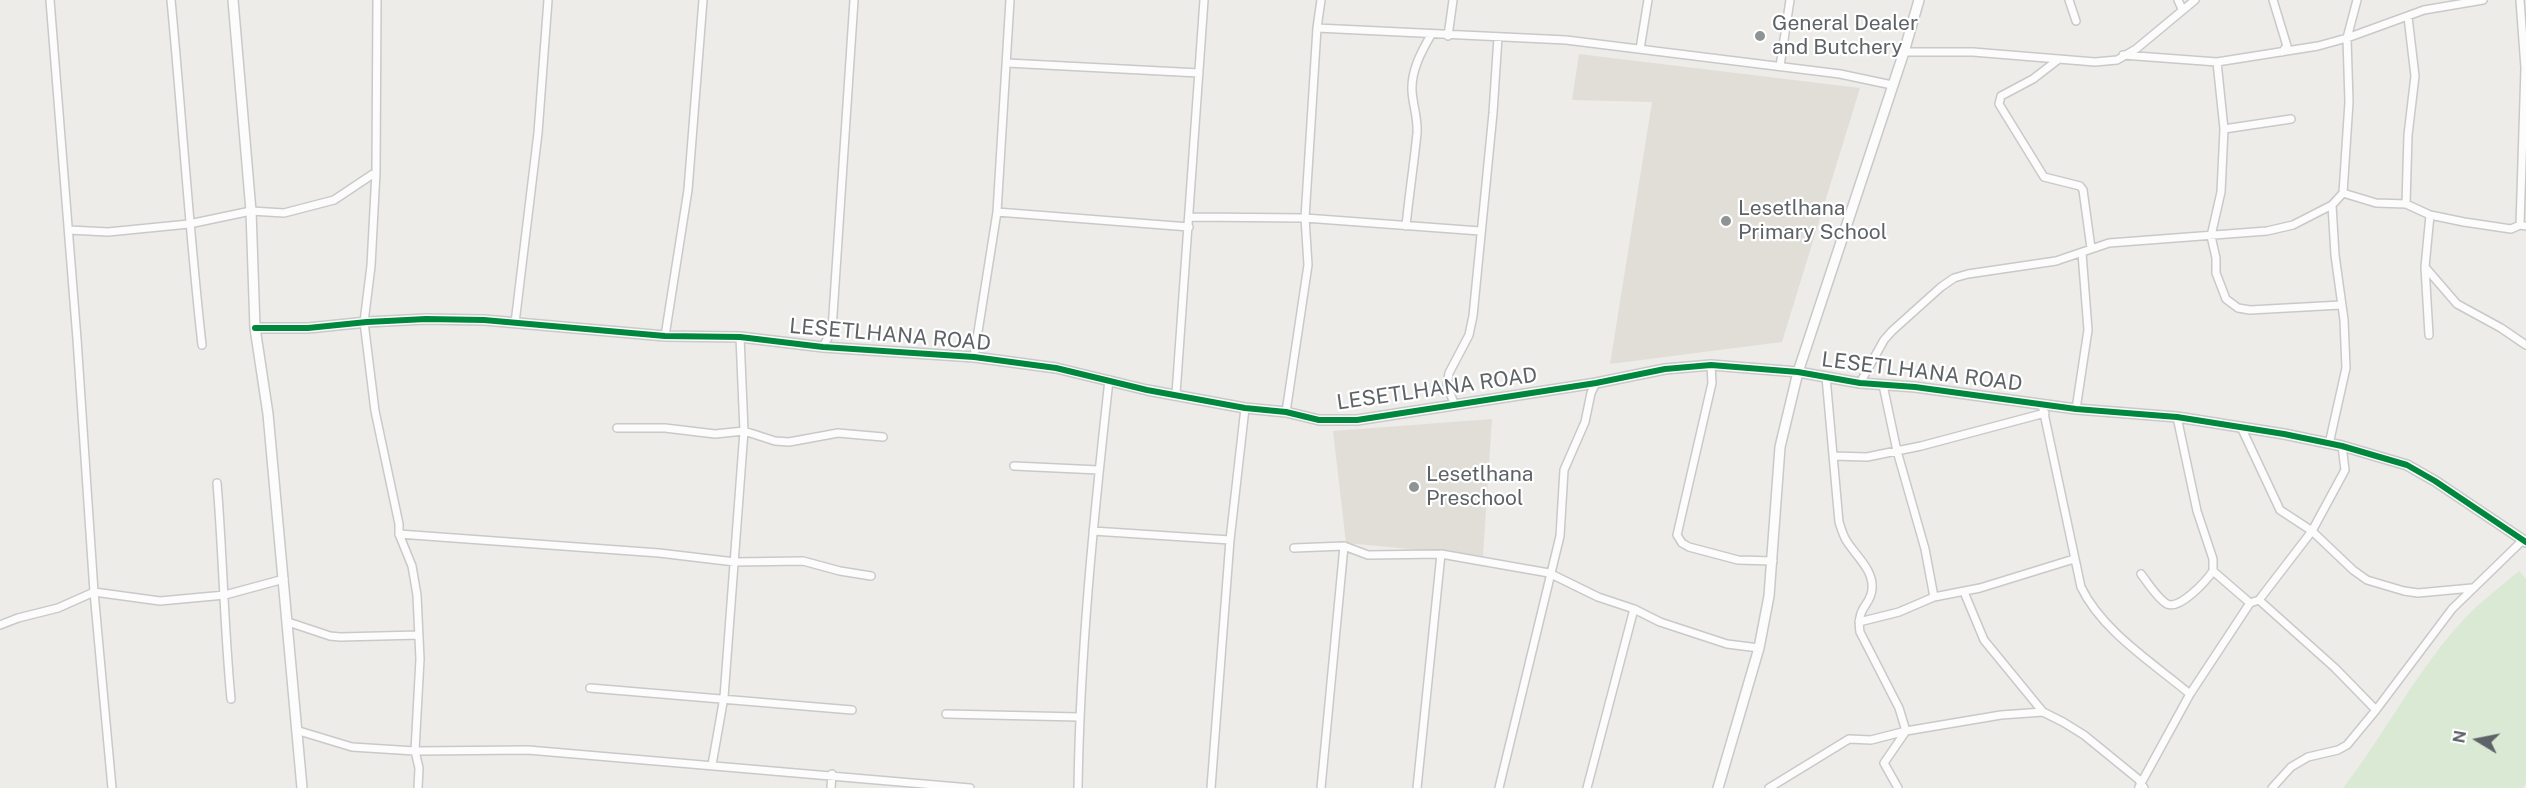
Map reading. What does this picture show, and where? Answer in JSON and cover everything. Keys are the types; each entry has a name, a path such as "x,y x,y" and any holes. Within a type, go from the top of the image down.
{"street":[{"path":"50,0 69,230 94,592 112,788"},
{"path":"171,0 189,224 202,345"},
{"path":"233,0 251,211 255,328 268,414 302,788"},
{"path":"377,0 376,172 364,322 375,411 399,524 399,534 412,566 417,595 419,635 415,751 419,768 418,788"},
{"path":"514,323 538,133 548,0"},
{"path":"665,336 688,190 703,0"},
{"path":"823,347 832,330 854,0"},
{"path":"974,357 997,212 1010,0"},
{"path":"1176,394 1204,0"},
{"path":"1286,412 1308,265 1305,218 1317,28 1321,0"},
{"path":"1448,36 1453,0"},
{"path":"1640,49 1648,0"},
{"path":"1780,66 1790,0"},
{"path":"1719,787 1759,648 1769,597 1780,447 1798,372 1904,52 1919,0"},
{"path":"2069,0 2076,21"},
{"path":"2178,0 2182,9"},
{"path":"1904,52 1973,52 2095,62 2117,60 2136,49 2195,0"},
{"path":"2273,0 2287,46 2282,52"},
{"path":"1860,383 1884,340 1892,331 1954,278 2056,261 2091,248 2119,242 2267,231 2293,225 2332,205 2343,193 2349,102 2347,38 2357,0"},
{"path":"2123,56 2217,62 2282,52 2347,38 2442,4 2483,0"},
{"path":"2343,193 2376,204 2406,204 2430,215 2511,229 2523,226 2525,79 2520,0"},
{"path":"2406,204 2408,135 2415,76 2408,17"},
{"path":"1317,28 1566,40 1840,74 1892,85"},
{"path":"1406,226 1417,131 1412,92 1413,75 1420,54 1431,35"},
{"path":"1455,405 1447,386 1449,373 1469,335 1478,283 1480,231 1493,113 1498,37"},
{"path":"2059,59 2033,79 2001,96 1999,104 2040,174 2048,179 2080,186 2083,190 2091,248"},
{"path":"2217,62 2224,129 2221,192 2211,236 2221,286 2226,299 2238,308 2263,310 2341,306"},
{"path":"1007,63 1199,73"},
{"path":"2224,129 2291,119"},
{"path":"69,230 108,232 189,224 251,211 284,213 334,200 376,172"},
{"path":"2329,444 2346,368 2344,320 2335,255 2332,205"},
{"path":"997,212 1189,227"},
{"path":"2428,335 2425,267 2430,215"},
{"path":"1190,217 1305,218 1480,231"},
{"path":"2076,409 2088,330 2082,253"},
{"path":"2425,267 2457,304 2501,328 2526,345"},
{"name":"LESETLHANA ROAD","path":"255,328 308,328 364,322 426,320 514,323 665,336 740,337 823,347 974,357 1056,368 1147,390 1245,408 1286,412 1318,420 1357,420 1596,383 1665,369 1711,365 1798,372 1860,383 2044,408 2177,417 2342,446 2407,465 2435,480 2524,541"},
{"path":"712,765 724,697 744,430 740,337"},
{"path":"1711,365 1712,383 1677,535 1682,543 1689,547 1738,560 1773,561"},
{"path":"1826,377 1839,522 1845,538 1869,572 1873,587 1871,596 1861,609 1860,632 1899,708 1906,730"},
{"path":"1078,788 1079,717 1093,531 1109,380"},
{"path":"1499,788 1561,525 1564,470 1585,422 1591,393 1596,383"},
{"path":"1883,385 1897,451 1925,549 1934,597"},
{"path":"1211,788 1230,540 1245,408"},
{"path":"1833,456 1867,457 1897,451 2044,408 2080,587 2099,618 2190,694"},
{"path":"2141,574 2168,604 2175,605 2182,603 2213,571 2213,559 2197,511 2177,417"},
{"path":"2241,427 2280,510 2312,531 2353,570 2367,580 2387,587 2418,593 2472,588"},
{"path":"617,428 665,428 715,434 744,430 776,441 789,442 838,433 884,436"},
{"path":"2141,787 2190,694 2250,603 2259,600 2312,531 2345,470 2342,446"},
{"path":"1014,466 1099,470"},
{"path":"217,483 231,699"},
{"path":"1093,531 1230,540"},
{"path":"399,534 659,553 735,562 803,561 871,576"},
{"path":"2272,788 2291,767 2308,757 2338,750 2347,745 2448,614 2472,588 2524,541"},
{"path":"1294,548 1344,546 1368,555 1441,554 1549,573 1598,597 1634,609 1660,622 1727,644 1759,648"},
{"path":"1322,788 1344,546"},
{"path":"1417,788 1441,554"},
{"path":"1859,622 1899,612 1934,597 1964,592 2074,559"},
{"path":"2213,571 2250,603"},
{"path":"0,626 18,618 58,608 94,592 159,601 225,595 284,579"},
{"path":"1964,592 1984,640 2043,712 2084,735 2138,779 2141,787"},
{"path":"2259,600 2335,668 2376,710"},
{"path":"1587,788 1634,609"},
{"path":"288,622 330,636 340,637 419,635"},
{"path":"590,688 724,697 852,710"},
{"path":"1769,788 1849,739 1871,740 1906,730 2043,712"},
{"path":"946,714 1079,717"},
{"path":"1898,788 1884,763 1906,730"},
{"path":"298,731 352,747 415,751 528,750 832,774 970,788"},
{"path":"831,788 832,774"}],"shaded area":[{"name":"Lesetlhana Primary School","path":"1579,54 1860,88 1782,342 1610,364 1652,102 1572,100"},
{"name":"Lesetlhana Preschool","path":"1492,419 1483,556 1346,543 1333,431"}],"green space":[{"path":"2519,571 2526,579 2526,782 2523,788 2343,788 2449,636 2473,610"}],"cycle path":[{"path":"255,328 308,328 426,319 484,320 665,336 740,337 823,347 974,357 1056,368 1147,390 1245,408 1286,412 1319,420 1357,420 1596,383 1665,369 1711,365 1798,372 1860,383 1915,387 2076,409 2177,417 2342,446 2407,465 2526,542"}],"place":[{"name":"General Dealer and Butchery","path":"1760,36"},
{"name":"Lesetlhana Primary School","path":"1726,221"},
{"name":"Lesetlhana Preschool","path":"1414,487"}]}
